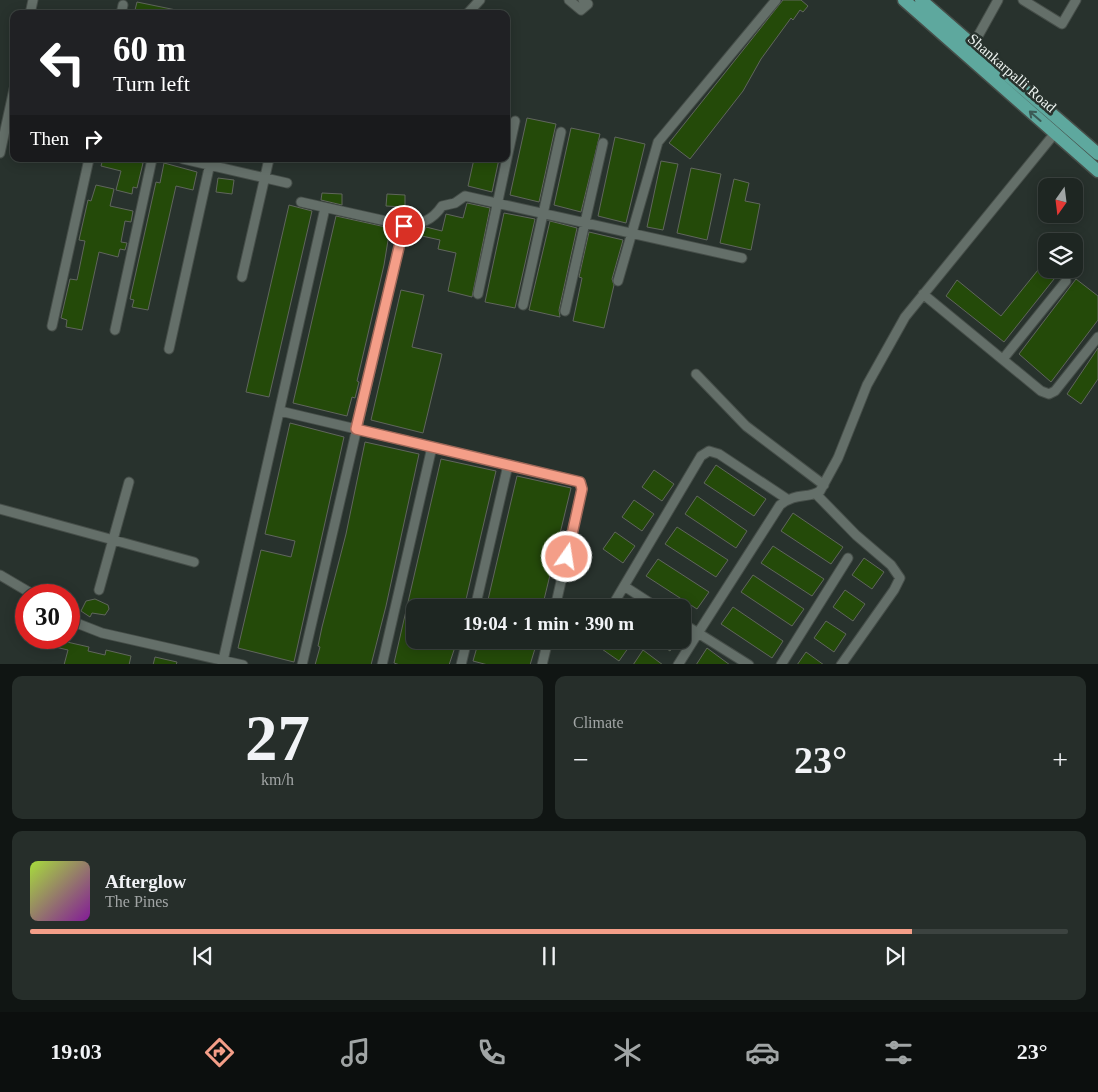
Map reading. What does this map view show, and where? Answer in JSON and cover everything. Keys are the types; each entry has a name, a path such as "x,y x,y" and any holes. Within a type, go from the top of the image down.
{"main road":[{"name":"Shankarpalli Road","path":"904,0 1098,171"},
{"name":"Shankarpalli Road","path":"921,0 1098,154"}],"street":[{"path":"471,10 480,0"},
{"path":"569,0 581,10 588,4 583,0"},
{"path":"618,281 658,142 776,0"},
{"path":"973,46 998,0"},
{"path":"1023,0 1062,24 1076,0"},
{"path":"0,153 10,120"},
{"path":"510,145 515,121"},
{"path":"523,305 544,214 560,132"},
{"path":"678,664 780,505 786,499 797,495 816,494 824,485 838,458 867,385 905,317 1055,133"},
{"path":"565,311 603,143"},
{"path":"52,326 88,162"},
{"path":"115,330 151,162"},
{"path":"169,349 210,162 287,183"},
{"path":"242,277 268,162"},
{"path":"478,294 506,162"},
{"path":"301,202 404,226 434,218 442,206 456,202 465,196 742,258"},
{"path":"222,662 325,208"},
{"path":"302,664 404,226"},
{"path":"1003,359 1066,281"},
{"path":"923,294 1041,391 1048,394 1055,391 1098,337"},
{"path":"696,374 746,426 824,485"},
{"path":"280,411 576,480 582,486 557,599"},
{"path":"382,664 432,447"},
{"path":"616,599 701,456 708,452 720,454 786,499"},
{"path":"477,599 508,465"},
{"path":"98,590 129,482"},
{"path":"816,494 856,535 891,565 900,578 894,590 841,664"},
{"path":"0,509 194,562"},
{"path":"781,664 848,558"},
{"path":"0,575 15,584"},
{"path":"624,586 644,599"},
{"path":"80,624 102,633 222,662 243,664"},
{"path":"691,629 749,664"},
{"path":"461,664 465,649"},
{"path":"542,664 546,649"}],"building":[{"path":"783,0 801,0 808,6 803,12 800,10 793,20 791,18 761,59 743,91 690,159 669,143"},
{"path":"137,2 176,10 135,10"},
{"path":"527,118 556,124 539,202 510,195"},
{"path":"571,128 600,134 581,212 554,205"},
{"path":"615,137 645,144 626,223 598,216"},
{"path":"661,161 678,164 663,230 647,227"},
{"path":"102,162 143,163 137,188 133,187 132,194 116,190 121,171 101,166"},
{"path":"473,162 498,162 492,192 468,186"},
{"path":"164,163 197,172 193,190 176,186 148,310 132,307 134,300 130,299 156,182 160,183"},
{"path":"691,168 721,174 707,240 677,233"},
{"path":"218,178 234,180 232,194 216,192"},
{"path":"734,179 749,183 745,201 760,204 751,250 720,243"},
{"path":"96,185 114,189 110,206 133,211 131,222 125,221 121,242 127,243 125,250 120,249 118,257 99,252 82,330 66,327 67,320 61,318 70,279 77,280 85,241 79,240 88,200 91,201"},
{"path":"322,193 342,194 342,205 321,200"},
{"path":"387,194 405,195 405,207 386,206"},
{"path":"467,203 490,208 472,297 448,291 456,253 438,249 440,240 422,236 426,227 442,231 446,214 463,218"},
{"path":"289,205 312,211 269,397 246,392"},
{"path":"504,213 535,219 515,308 485,302"},
{"path":"336,216 390,228 384,265 357,381 359,382 355,398 352,397 347,416 293,403"},
{"path":"550,221 577,228 559,310 560,317 529,310"},
{"path":"589,232 623,240 612,279 614,285 604,328 573,321 582,278 579,277"},
{"path":"1038,270 1038,278 1055,278 1004,342 946,296 957,280 1001,316"},
{"path":"1076,279 1098,296 1098,320 1051,382 1019,354"},
{"path":"401,290 424,295 412,347 442,354 423,433 371,420"},
{"path":"1098,348 1098,379 1081,404 1067,394"},
{"path":"290,423 344,437 294,662 238,648 261,550 291,557 295,541 265,534"},
{"path":"365,442 419,454 386,606 371,664 315,664 320,647 318,646 322,627 346,534"},
{"path":"441,459 496,471 466,599 409,599"},
{"path":"716,465 766,499 754,516 704,483"},
{"path":"654,470 674,484 662,501 642,487"},
{"path":"517,476 571,488 544,599 488,599"},
{"path":"697,496 747,531 736,548 685,514"},
{"path":"634,500 654,514 642,531 622,517"},
{"path":"793,513 843,547 831,564 781,531"},
{"path":"677,527 728,560 716,577 665,544"},
{"path":"615,532 635,546 623,563 603,549"},
{"path":"773,546 824,579 812,596 761,563"},
{"path":"864,558 884,572 872,589 852,575"},
{"path":"658,559 709,592 697,609 691,605 691,599 682,599 646,576"},
{"path":"753,575 804,609 792,626 741,592"},
{"path":"845,590 865,604 853,621 833,607"},
{"path":"95,599 108,605 109,609 105,615 92,613 90,617 81,611 86,601"},
{"path":"733,607 783,641 772,658 721,624"},
{"path":"406,611 406,649 454,649 449,664 394,663"},
{"path":"826,621 846,634 834,652 814,638"},
{"path":"80,645 89,647 88,651 105,655 106,650 131,656 129,664 64,664 68,650 64,649 80,649"},
{"path":"707,648 729,664 697,664"},
{"path":"476,649 535,649 530,664 484,664 473,661"},
{"path":"602,649 627,649 619,661"},
{"path":"643,650 662,664 634,664"},
{"path":"806,652 823,664 798,664"},
{"path":"155,657 177,662 176,664 153,664"}],"route":[{"path":"404,226 356,429 580,482 582,489 567,557"}]}
